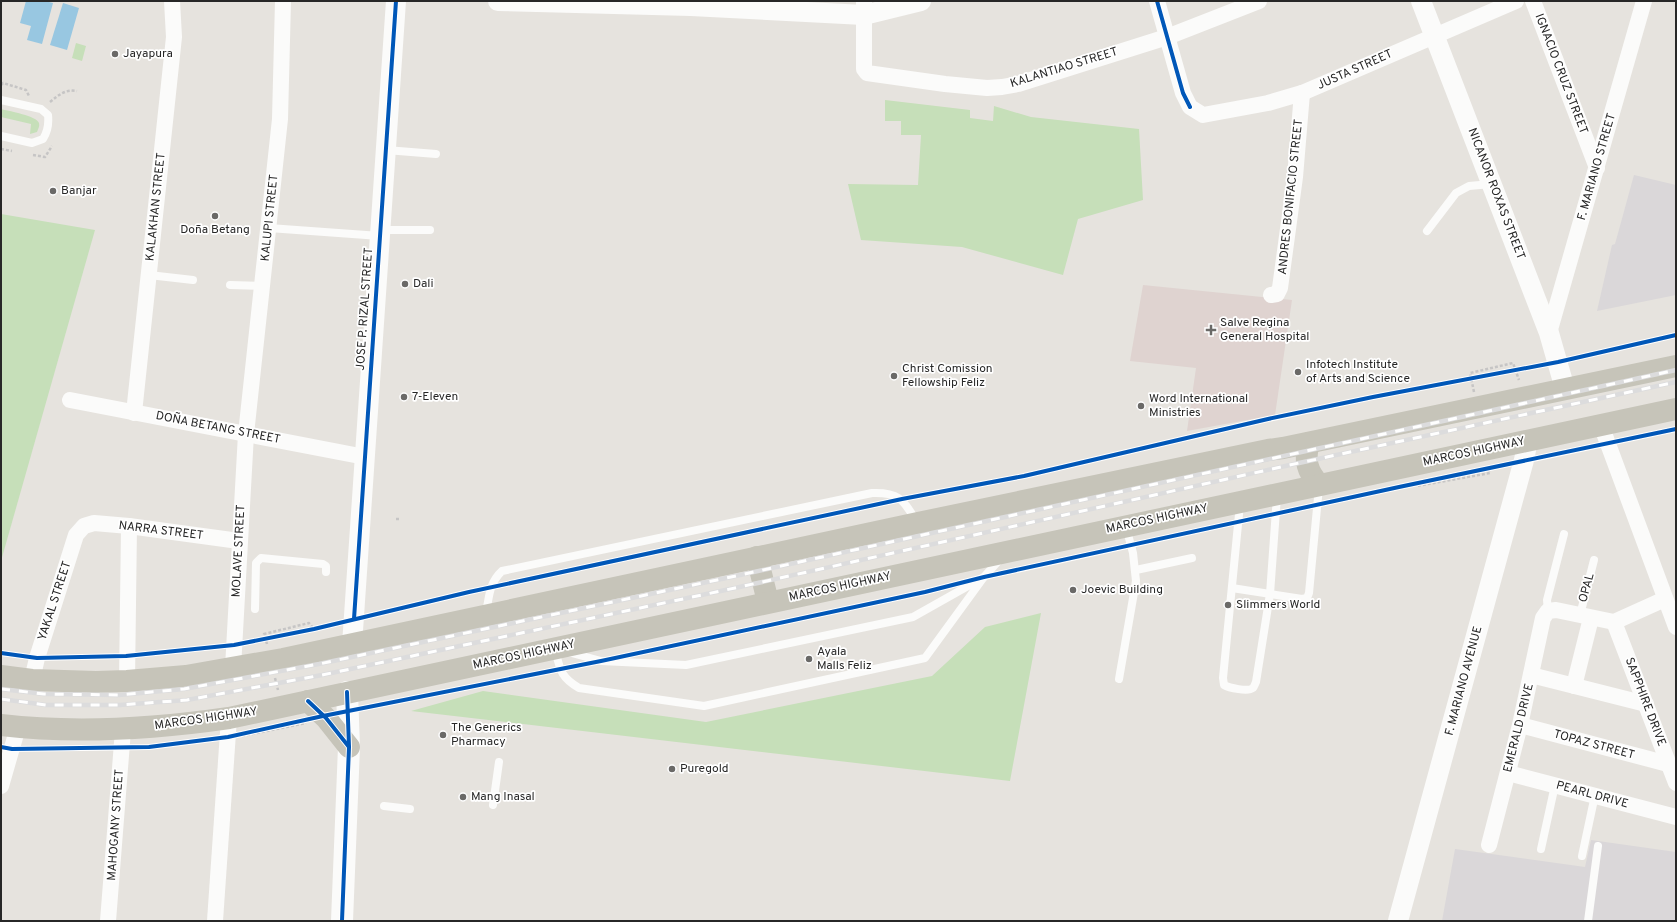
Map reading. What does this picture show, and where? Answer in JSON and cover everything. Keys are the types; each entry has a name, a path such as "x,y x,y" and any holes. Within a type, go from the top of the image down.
{"main road":[{"path":"2,682 32,680 96,682 186,676 352,646 757,557 1676,366"},
{"name":"MARCOS HIGHWAY","path":"10,726 123,730 176,726 228,727 314,713 347,692 555,649 1286,491 1676,409"},
{"path":"1309,443 1306,450 1307,465 1309,472 1319,484"},
{"path":"1283,448 1288,454 1294,467 1296,482 1286,491"},
{"path":"757,557 768,602"},
{"path":"342,921 349,747 347,692"},
{"path":"314,713 349,747"}],"street":[{"name":"KALAKHAN STREET","path":"134,413 174,37 172,1"},
{"name":"KALUPI STREET","path":"246,434 280,119 283,1"},
{"name":"JOSE P. RIZAL STREET","path":"352,646 396,1"},
{"path":"498,1 864,8 921,1"},
{"path":"1157,1 1167,37"},
{"name":"KALANTIAO STREET","path":"864,8 864,69 867,73 945,84 987,88 1018,84 1167,37 1259,1"},
{"name":"NICANOR ROXAS STREET","path":"1421,1 1549,333 1565,390"},
{"name":"JUSTA STREET","path":"1167,37 1183,93 1190,108 1203,115 1268,103 1302,93 1516,1"},
{"name":"IGNACIO CRUZ STREET","path":"1533,1 1597,168"},
{"name":"F. MARIANO STREET","path":"1549,333 1644,1"},
{"name":"ANDRES BONIFACIO STREET","path":"1271,295 1277,294 1280,288 1295,177 1302,93"},
{"name":"DOÑA BETANG STREET","path":"70,400 365,457"},
{"path":"1601,425 1676,627"},
{"name":"MOLAVE STREET","path":"233,668 246,434"},
{"name":"F. MARIANO AVENUE","path":"1398,921 1524,460 1528,440"},
{"name":"NARRA STREET","path":"84,526 94,523 129,526 239,541"},
{"name":"YAKAL STREET","path":"32,680 76,535 84,526"},
{"path":"127,680 129,526"},
{"path":"1548,611 1556,610 1614,622 1665,598"},
{"name":"EMERALD DRIVE","path":"1489,845 1520,725 1543,618 1548,611"},
{"path":"1574,686 1586,617"},
{"name":"SAPPHIRE DRIVE","path":"1614,622 1676,783"},
{"path":"1531,676 1646,704"},
{"name":"TOPAZ STREET","path":"1520,725 1668,764"},
{"path":"1,786 10,726"},
{"path":"215,921 228,727"},
{"name":"MAHOGANY STREET","path":"108,921 123,730"},
{"name":"PEARL DRIVE","path":"1508,773 1676,817"}],"lane":[{"path":"1,100 41,109 48,115 49,122 48,130 43,139 32,142 1,136"},
{"path":"386,150 436,154"},
{"path":"1427,231 1456,193 1469,186 1492,184"},
{"path":"269,228 380,233 430,230"},
{"path":"149,275 194,280"},
{"path":"230,285 263,286"},
{"path":"1232,588 1302,599 1307,598 1309,594 1319,484"},
{"path":"1240,501 1223,678 1224,685 1229,688 1249,690 1253,688 1256,682 1286,491"},
{"path":"486,616 490,587 495,577 502,571 872,493 886,492 902,499 918,523"},
{"path":"1119,679 1136,581 1133,553 1126,526"},
{"path":"1548,611 1547,600 1564,534"},
{"path":"984,577 914,617 686,665 601,661 555,649 560,669 568,682 578,688 704,706 925,658 984,577 1006,551"},
{"path":"254,610 256,562 261,558 323,564 326,566 326,572"},
{"path":"1136,570 1192,558"},
{"name":"OPAL","path":"1586,617 1594,560"},
{"path":"493,805 499,762"},
{"path":"1541,849 1555,785"},
{"path":"1582,856 1595,795"},
{"path":"384,806 410,809"},
{"path":"1588,921 1598,846"}],"path":[{"path":"1,84 3,83 26,90 31,101"},
{"path":"46,103 65,91 70,90 77,92"},
{"path":"1470,373 1513,364 1516,370"},
{"path":"1508,372 1523,369"},
{"path":"1464,380 1479,377"},
{"path":"1410,484 1493,467"},
{"path":"1416,483 1417,486 1490,473"},
{"path":"264,634 309,623 314,629"},
{"path":"307,630 321,627"},
{"path":"263,640 270,638"},
{"path":"244,736 286,727 314,713"},
{"path":"228,727 314,713"}],"shaded area":[{"path":"1634,175 1676,185 1676,295 1597,311 1612,245 1615,244"},
{"name":"Salve Regina General Hospital","path":"1143,285 1292,300 1275,415 1187,431 1196,368 1130,361"},
{"path":"1591,840 1676,852 1676,921 1442,921 1455,849 1585,867"}],"green space":[{"path":"76,43 86,46 82,61 72,58"},
{"path":"885,100 970,110 970,118 993,121 994,106 1031,117 1139,129 1143,200 1078,219 1063,275 962,247 861,240 848,184 918,185 921,135 901,135 901,121 885,121"},
{"path":"1,109 22,114 37,120 39,125 37,132 30,134 31,124 1,117"},
{"path":"1,214 95,230 1,561"},
{"path":"1041,613 1010,781 411,711 483,691 706,722 932,676 985,627"}],"water":[{"path":"26,1 45,1 53,3 42,44 27,40 31,26 20,23"},
{"path":"63,3 79,8 67,50 50,45"}],"railway":[{"path":"1,689 44,694 119,695 184,689 319,664 731,577 1676,370"},
{"path":"1,699 46,705 120,705 187,700 322,675 735,588 1299,463 1676,382"}],"cycle path":[{"path":"354,619 396,1"},
{"path":"1157,1 1183,93 1190,107"},
{"path":"1,653 37,658 126,656 234,645 314,629 469,592 902,499 1024,476 1268,419 1373,397 1558,362 1676,335"},
{"path":"1,747 12,749 149,747 228,737 323,716 601,661 925,592 984,577 1399,487 1676,429"},
{"path":"342,921 349,747 347,692"},
{"path":"308,701 326,718 349,747"}],"place":[{"name":"Jayapura","path":"115,54"},
{"name":"Banjar","path":"53,191"},
{"name":"Doña Betang","path":"215,216"},
{"name":"Dali","path":"405,284"},
{"name":"Salve Regina General Hospital","path":"1211,330"},
{"name":"Infotech Institute of Arts and Science","path":"1298,372"},
{"name":"Christ Comission Fellowship Feliz","path":"894,376"},
{"name":"7-Eleven","path":"404,397"},
{"name":"Word International Ministries","path":"1141,406"},
{"name":"Joevic Building","path":"1073,590"},
{"name":"Slimmers World","path":"1228,605"},
{"name":"Ayala Malls Feliz","path":"809,659"},
{"name":"The Generics Pharmacy","path":"443,735"},
{"name":"Puregold","path":"672,769"},
{"name":"Mang Inasal","path":"463,797"}]}
